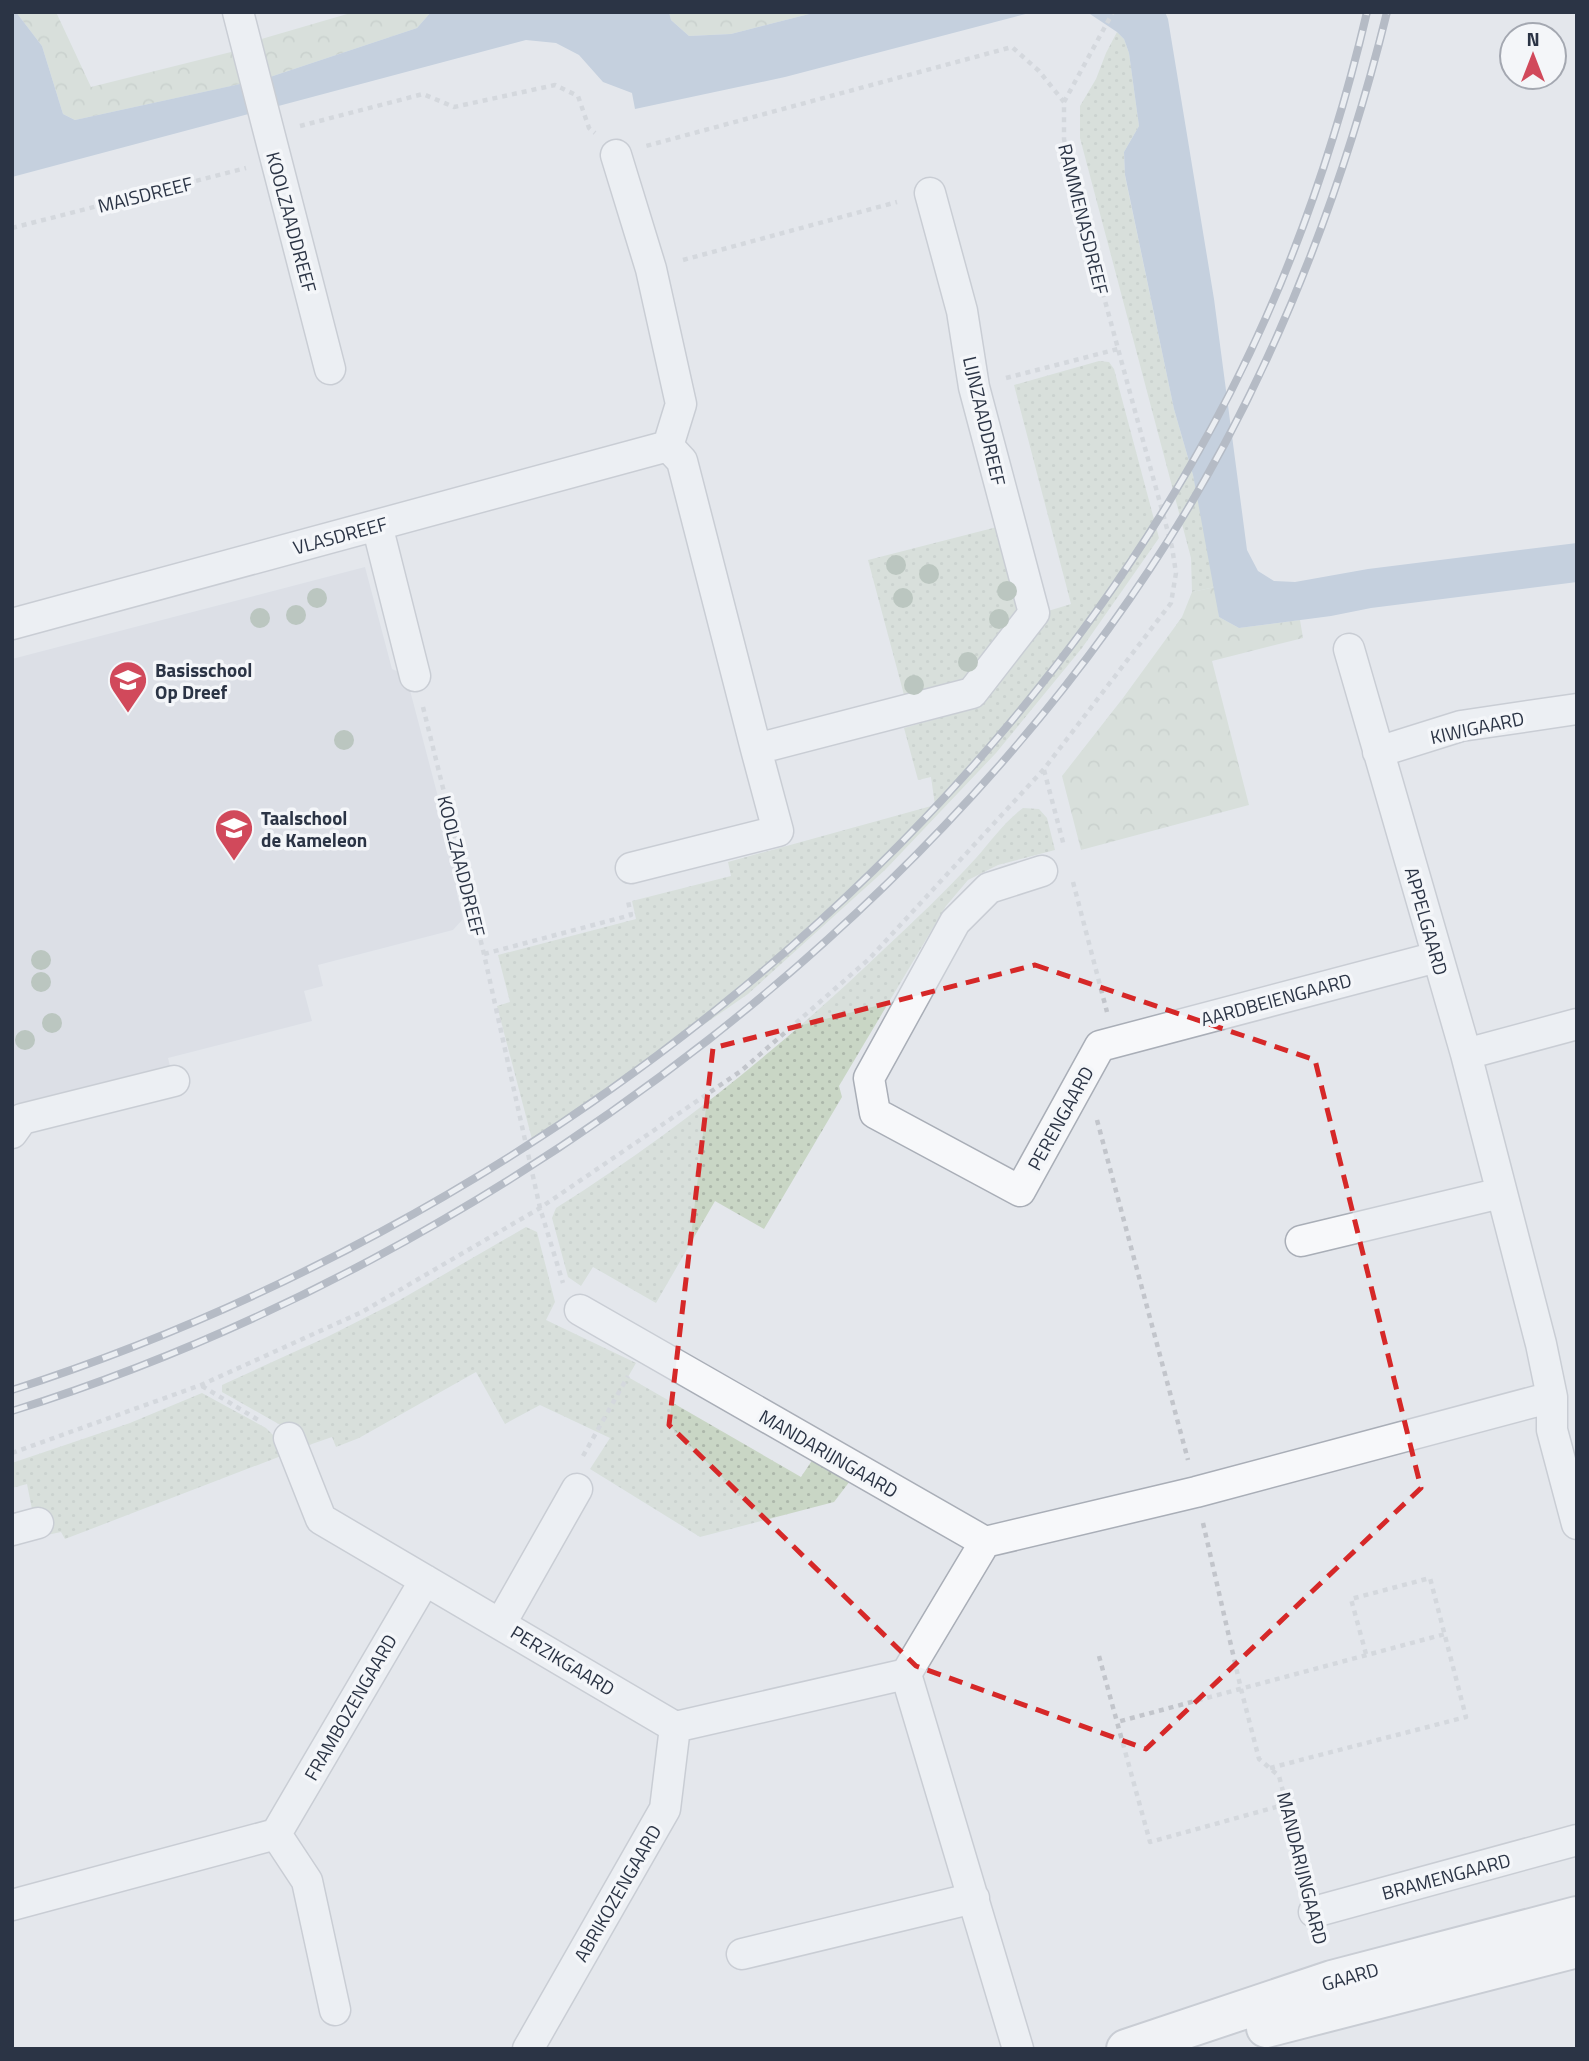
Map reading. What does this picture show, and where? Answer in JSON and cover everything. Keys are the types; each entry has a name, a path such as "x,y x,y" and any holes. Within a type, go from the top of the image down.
{"street":[{"name":"KOOLZAADDREEF","path":"238,12 330,369"},
{"path":"615,155 651,269 681,404 668,446 682,461 778,831 631,868"},
{"name":"LIJNZAADDREEF","path":"756,749 972,693 1034,613 974,387 962,311 930,193"},
{"name":"VLASDREEF","path":"12,624 668,446"},
{"path":"377,525 415,676"},
{"name":"APPELGAARD","path":"1349,649 1466,1054 1541,1344 1552,1397 1564,1427 1577,1524"},
{"name":"KIWIGAARD","path":"1378,752 1461,726 1577,709"},
{"name":"PERENGAARD","path":"1056,872 989,888 955,922 869,1078 875,1113 1020,1191 1100,1046 1115,1042"},
{"name":"AARDBEIENGAARD","path":"1115,1042 1437,957"},
{"path":"1466,1054 1577,1024"},
{"path":"12,1133 22,1119 174,1081"},
{"path":"1301,1241 1501,1193"},
{"name":"MANDARIJNGAARD","path":"580,1310 985,1542"},
{"path":"675,1727 906,1674 985,1542 1196,1492 1552,1397"},
{"name":"PERZIKGAARD","path":"289,1438 321,1519 675,1727"},
{"path":"501,1623 577,1489"},
{"name":"FRAMBOZENGAARD","path":"276,1834 425,1580"},
{"path":"906,1674 1018,2049"},
{"name":"ABRIKOZENGAARD","path":"528,2049 665,1809 675,1727"},
{"path":"12,1905 276,1834 307,1881 335,2010"},
{"name":"BRAMENGAARD","path":"1314,1912 1577,1839"},
{"path":"743,1954 974,1898"},
{"name":"GAARD","path":"1126,2049 1332,1980 1577,1916"},
{"name":"GAARD","path":"1186,2049 1577,1948"}],"path":[{"path":"615,155 1012,47 1040,71 1064,102 1113,12"},
{"name":"MAISDREEF","path":"12,228 271,141 423,94 454,107 555,85 578,96 589,128 615,155"},
{"name":"RAMMENASDREEF","path":"12,1453 201,1385 362,1312 540,1208 741,1071 859,968 1044,769 1171,603 1176,573 1172,547 1074,187 1064,139 1064,102"},
{"path":"651,269 930,193"},
{"path":"974,387 1118,349"},
{"name":"KOOLZAADDREEF","path":"415,676 484,954 540,1208"},
{"path":"1044,769 1064,847"},
{"path":"484,954 631,915 620,870 631,868"},
{"path":"1056,872 1115,1042"},
{"name":"PERENGAARD","path":"1095,1113 1196,1492"},
{"path":"540,1208 562,1281 580,1310"},
{"path":"577,1489 584,1451 645,1348"},
{"path":"201,1385 289,1438"},
{"name":"MANDARIJNGAARD","path":"1196,1492 1259,1759 1279,1776 1314,1912"},
{"path":"1269,1768 1466,1717 1430,1578 1351,1599 1366,1654"},
{"path":"1117,1722 1445,1634"},
{"path":"1099,1656 1150,1842 1287,1804"}],"highlighted area":[{"path":"1035,965 1315,1060 1421,1488 1146,1749 916,1666 669,1425 713,1048"}],"shaded area":[{"name":"Taalschool de Kameleon","path":"365,567 392,669 406,675 463,892 457,894 463,919 453,930 318,965 323,986 304,991 312,1021 168,1058 171,1070 12,1111 12,659"}],"green space":[{"path":"16,12 56,12 91,87 235,51 245,83 75,120 63,114 42,46"},
{"path":"354,12 431,12 417,28 267,78 258,40"},
{"path":"669,12 817,12 731,34 689,36 671,20"},
{"path":"1117,32 1124,39 1129,53 1139,126 1124,152 1125,176 1174,409 1193,475 1215,587 1192,592 1191,558 1080,138 1080,106 1096,79"},
{"path":"1099,361 1109,362 1114,369 1159,538 1082,648 996,753 885,870 748,994 533,1143 497,1006 510,1002 498,955 636,919 632,901 731,876 728,862 935,805 931,777 918,780 904,728 981,706 1048,620 1048,611 1071,604 1014,385"},
{"path":"997,527 1017,602 1016,610 963,679 904,695 868,560"},
{"path":"1215,587 1219,617 1239,628 1300,620 1303,638 1212,661 1249,805 1081,850 1062,776 1182,617 1192,592"},
{"path":"1023,808 1039,809 1047,818 1055,850 998,865 968,880 946,906 839,1086 842,1097 764,1229 715,1201 656,1303 593,1267 581,1286 568,1277 552,1218 556,1208 642,1150 766,1055 844,987 930,906"},
{"path":"526,1227 537,1232 555,1302 546,1320 636,1363 628,1377 801,1477 815,1456 853,1477 834,1502 700,1537 590,1469 610,1438 540,1405 505,1424 476,1372 359,1438 336,1447 332,1437 309,1445 298,1435 222,1392 222,1385 398,1301"},
{"path":"202,1393 266,1428 273,1435 281,1456 65,1539 61,1532 47,1535 41,1514 32,1509 27,1484 12,1488 12,1463 130,1423"}],"water":[{"path":"12,12 16,12 42,46 63,114 75,120 267,78 417,28 431,12 669,12 671,20 689,36 731,34 817,12 1033,12 785,77 635,109 632,93 603,82 579,55 556,43 526,40 12,177"},
{"path":"1087,12 1165,12 1168,19 1214,299 1247,550 1258,571 1274,581 1295,582 1368,569 1577,543 1577,582 1239,628 1219,617 1193,475 1174,409 1125,175 1124,152 1139,126 1129,53 1124,39 1117,32"}],"railway":[{"path":"12,1390 198,1320 380,1232 554,1128 718,1008 870,874 1008,726 1128,565 1230,393 1273,301 1310,207 1341,110 1367,12"},
{"path":"12,1411 192,1345 371,1260 544,1158 708,1040 862,908 1001,764 1123,609 1224,445 1275,341 1319,234 1356,124 1387,12"}],"place":[{"name":"Basisschool Op Dreef","path":"128,714"},
{"name":"Taalschool de Kameleon","path":"234,862"}]}
